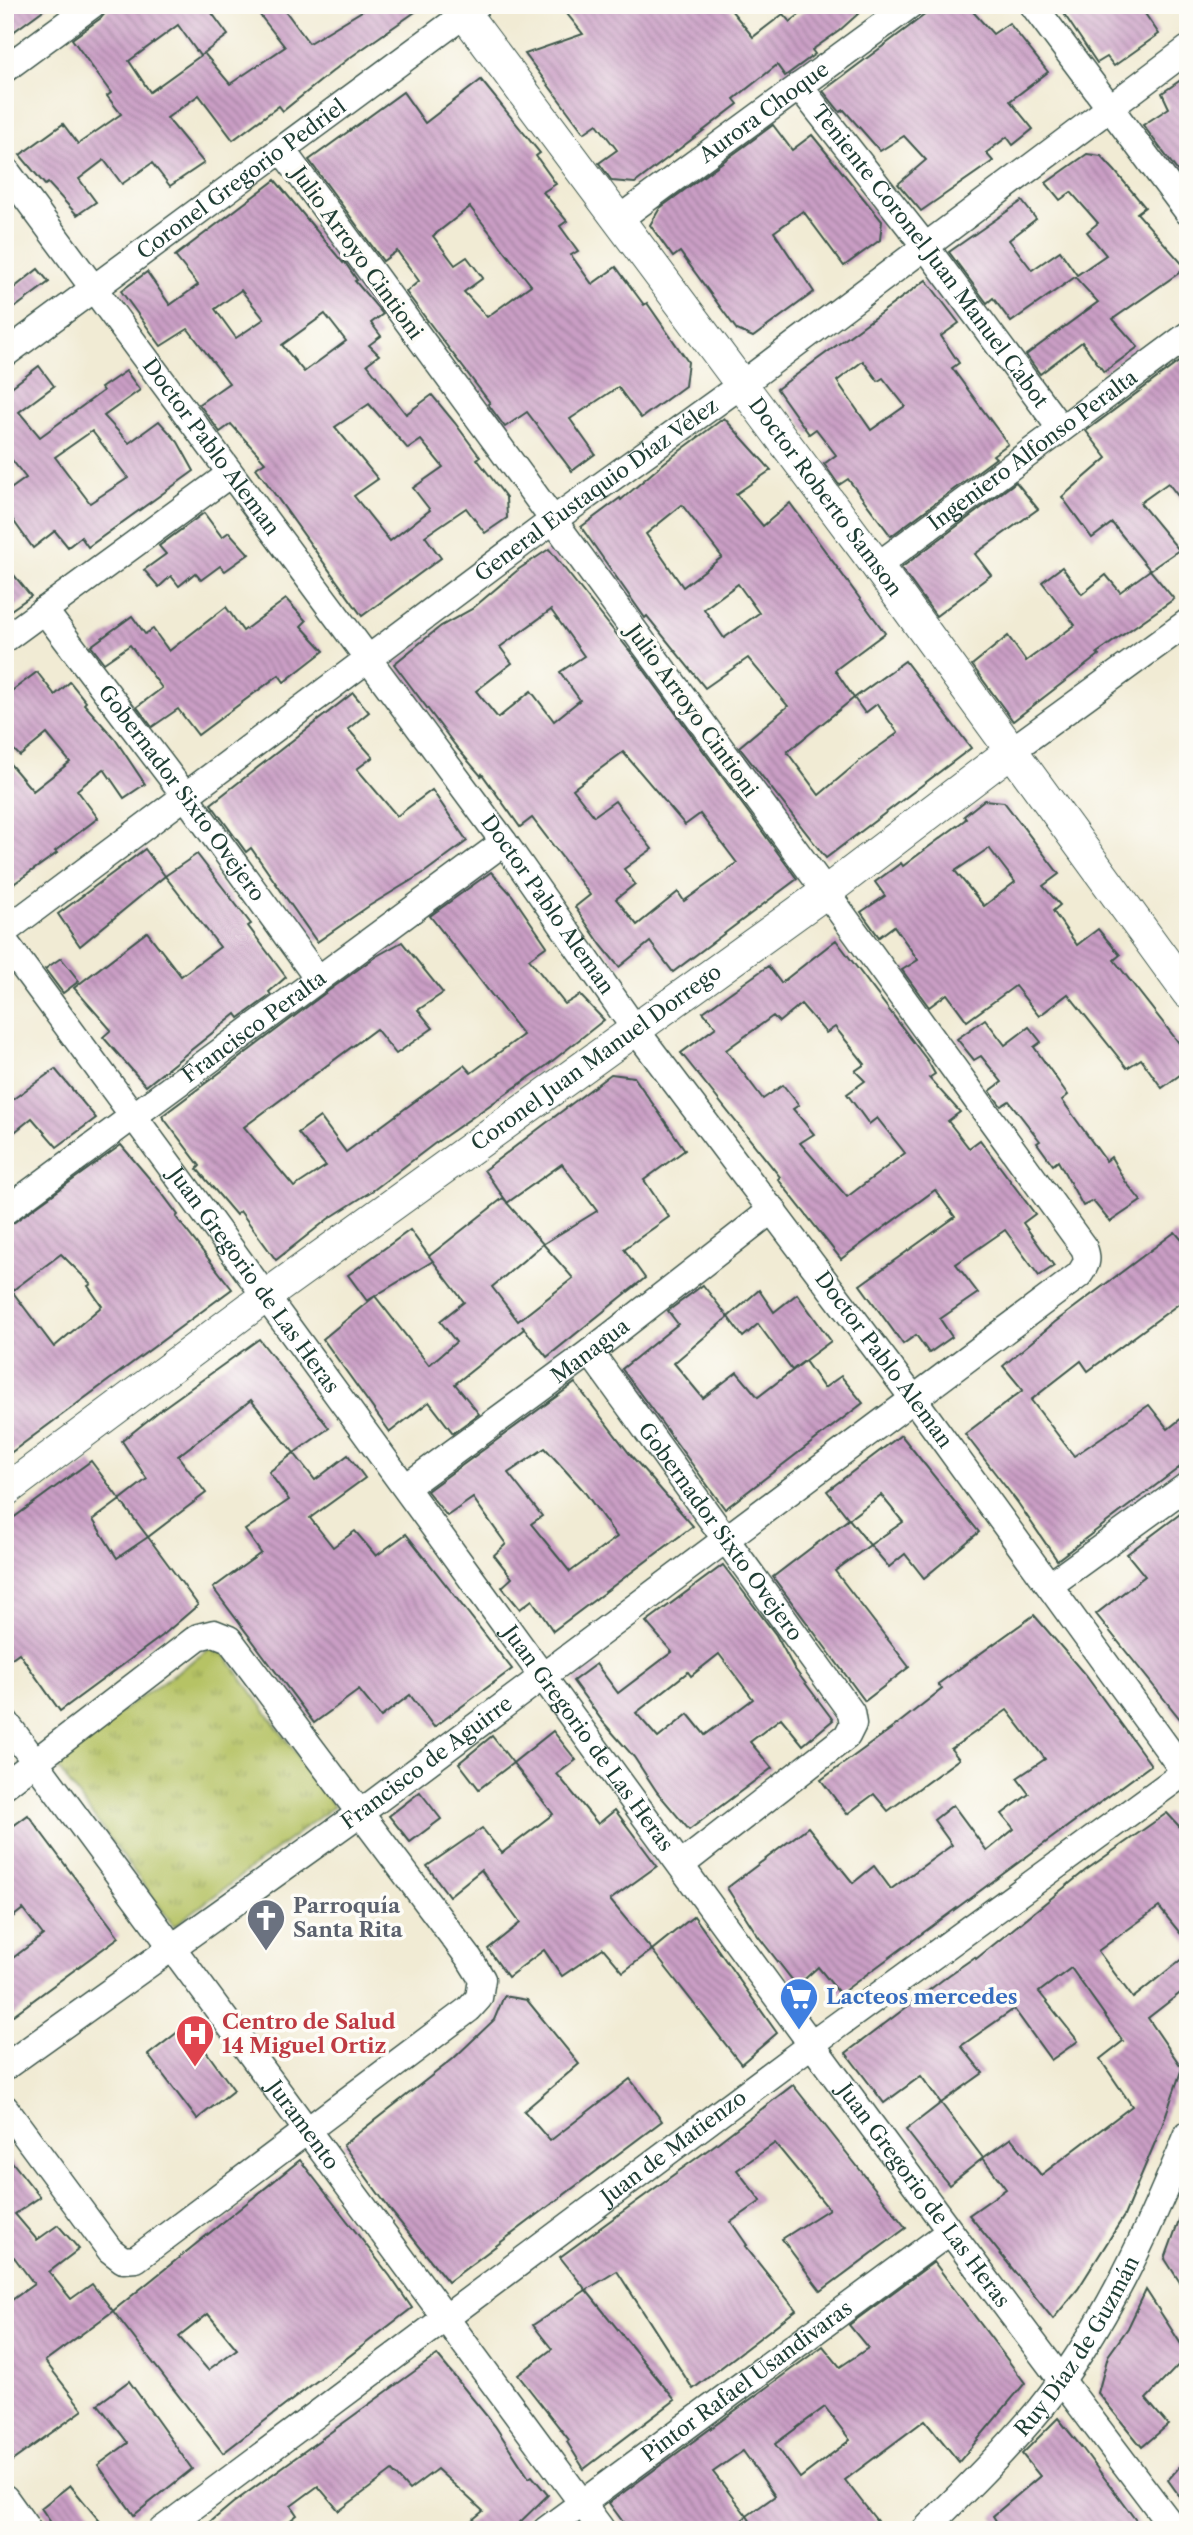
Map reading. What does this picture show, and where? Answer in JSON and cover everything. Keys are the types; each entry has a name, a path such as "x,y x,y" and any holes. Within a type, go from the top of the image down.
{"street":[{"path":"5,69 92,5"},
{"name":"Aurora Choque","path":"619,219 910,5"},
{"path":"1032,5 1188,212"},
{"name":"Coronel Gregorio Pedriel","path":"5,354 282,150 467,8"},
{"name":"Doctor Roberto Samson","path":"467,8 741,386 877,566 1188,993"},
{"name":"General Eustaquio Díaz Vélez","path":"5,931 552,521 741,386 1188,49"},
{"name":"Teniente Coronel Juan Manuel Cabot","path":"799,86 925,246 1061,429"},
{"name":"Julio Arroyo Cintioni","path":"282,150 827,892 1084,1248 1087,1264 1079,1275"},
{"name":"Doctor Pablo Aleman","path":"5,169 504,842 635,1029 773,1209 1187,1774"},
{"name":"Ingeniero Alfonso Peralta","path":"877,566 1188,335"},
{"path":"5,639 230,474"},
{"name":"Gobernador Sixto Ovejero","path":"44,610 186,797 318,979"},
{"name":"Coronel Juan Manuel Dorrego","path":"5,1492 266,1296 827,892 1011,751 1188,622"},
{"name":"Francisco Peralta","path":"5,1211 504,842"},
{"name":"Juan Gregorio de Las Heras","path":"5,942 545,1676 949,2232 1175,2530"},
{"name":"Managua","path":"406,1487 590,1352 773,1209"},
{"name":"Francisco de Aguirre","path":"5,2067 360,1813 1079,1275"},
{"name":"Gobernador Sixto Ovejero","path":"590,1352 851,1712 853,1724 847,1736 681,1865"},
{"path":"1050,1585 1188,1485"},
{"path":"5,1785 198,1637 214,1633 229,1639 461,1946 482,1979 479,1997 469,2009 136,2259 123,2260 110,2250 5,2108"},
{"name":"Juramento","path":"5,1721 602,2530"},
{"name":"Juan de Matienzo","path":"162,2530 812,2044 1187,1774"},
{"name":"Ruy Díaz de Guzmán","path":"925,2530 986,2469 1038,2410 1097,2326 1132,2264 1188,2134"},
{"name":"Pintor Rafael Usandivaras","path":"546,2530 949,2232"},
{"path":"5,2498 28,2530"}],"green space":[{"path":"217,1644 334,1806 174,1926 52,1760"}],"building":[{"path":"5,5 50,5 5,38"},
{"path":"112,5 206,5 228,35 204,53 230,84 285,47 252,5 281,5 309,43 372,5 425,5 348,59 283,111 279,106 233,140 199,95 167,118 204,163 170,186 152,163 122,184 104,160 79,179 96,202 77,215 48,183 45,185 20,155 63,124 78,144 121,114 107,96 111,93 72,39 101,18","holes":["178,25 200,56 150,92 129,61"]},
{"path":"560,5 727,5 753,37 783,14 790,22 812,5 868,5 839,31 812,50 815,54 785,76 777,65 734,99 738,104 635,183 612,181 599,163 617,150 597,124 584,133 525,54 583,34"},
{"path":"938,5 967,5 993,34 1009,23 1048,72 1010,101 1033,129 1013,145 1007,137 986,153 993,161 921,211 898,184 926,160 904,136 880,151 844,110 840,112 823,91"},
{"path":"1058,5 1139,5 1159,34 1114,66 1107,57 1097,63"},
{"path":"1188,75 1188,185 1143,125 1169,108 1162,93"},
{"path":"481,80 540,153 536,156 556,184 543,192 567,221 560,226 578,251 571,255 592,284 616,267 644,305 647,303 688,362 685,386 641,418 618,387 570,419 595,454 572,471 527,412 505,427 406,292 419,281 397,251 383,261 309,160 403,92 425,123","holes":["470,207 531,285 487,317 464,292 483,278 467,257 455,265 433,236"]},
{"path":"773,125 792,150 812,135 882,221 880,240 844,266 803,211 774,232 814,292 753,337 737,330 680,252 673,257 650,225 660,208"},
{"path":"1087,154 1101,156 1115,171 1145,207 1137,213 1186,268 1113,319 1138,347 1104,372 1082,342 1040,374 1026,355 1098,302 1075,277 1011,322 993,298 987,303 949,252 1022,201 1036,219 1009,240 1032,270 1060,251 1077,275 1106,255 1087,232 1098,223 1071,192 1060,200 1046,183"},
{"path":"275,180 343,263 344,261 357,280 355,281 383,314 371,323 381,336 369,345 379,355 367,364 406,414 432,395 480,457 477,459 506,497 507,518 485,533 466,508 425,536 441,558 362,616 256,468 265,462 231,424 220,432 199,404 229,383 188,329 161,346 121,291 147,272 170,305 198,285 175,256","holes":["241,290 264,319 236,338 215,309","325,314 346,341 304,372 282,345","369,404 408,449 421,440 443,467 413,488 430,510 390,541 354,496 378,479 335,427"]},
{"path":"38,269 49,282 5,315 5,295"},
{"path":"926,280 959,323 941,336 959,363 952,368 1008,444 993,455 996,458 891,536 848,479 839,485 824,464 836,455 816,429 809,434 777,389","holes":["863,361 878,381 883,378 905,406 871,430 837,381"]},
{"path":"1188,355 1188,509 1168,483 1140,503 1179,550 1150,570 1112,523 1092,538 1062,497 1107,458 1086,431"},
{"path":"39,366 54,386 19,412 40,437 126,371 140,390 104,416 129,443 159,421 178,442 194,471 88,547 81,537 68,547 55,531 33,548 5,509 5,493 26,478 5,451 5,392","holes":["92,431 128,478 90,503 55,457"]},
{"path":"724,418 771,470 736,494 763,526 790,503 885,633 835,670 854,698 905,661 971,748 826,858 739,747 788,706 748,658 705,688 647,616 645,618 581,527 620,498 621,500 665,462","holes":["682,505 722,557 683,587 646,534","738,584 759,613 724,638 704,609","854,698 865,713 877,704 898,733 819,795 787,752"]},
{"path":"1016,482 1038,509 975,554 991,575 936,616 901,568"},
{"path":"204,513 222,537 229,532 249,554 225,571 220,566 201,580 195,573 179,586 171,576 159,587 144,570 166,554 159,546"},
{"path":"549,549 636,659 797,879 673,972 650,942 619,967 575,907 590,895 574,873 532,818 520,827 482,774 481,776 458,749 394,664 441,626 472,609 519,569","holes":["551,610 584,656 560,672 580,700 554,721 531,691 498,718 476,691 512,663 500,647","623,752 685,825 700,814 737,863 684,901 678,892 637,925 616,899 635,884 624,869 652,849 615,801 594,816 573,789"]},
{"path":"5,564 31,596 5,614"},
{"path":"1062,567 1082,594 1106,575 1120,592 1150,570 1174,599 1097,653 1099,655 1013,721 972,665 1008,636 1026,661 1075,625 1042,582"},
{"path":"286,599 306,621 301,626 324,651 284,682 279,675 198,735 178,709 152,727 137,707 162,688 130,645 104,663 91,646 132,616 145,634 153,629 169,651 226,607 243,631"},
{"path":"37,672 55,695 70,682 86,702 84,704 115,739 145,784 124,798 104,769 77,790 98,818 55,851 57,853 5,890 5,758 33,791 70,762 47,734 20,756 5,741 5,696"},
{"path":"353,693 369,712 348,729 373,757 357,769 397,816 432,790 467,841 425,872 317,942 251,848 246,852 211,804"},
{"path":"984,800 1004,802 1059,874 1043,886 1060,905 1053,911 1077,945 1098,929 1120,955 1114,960 1188,1051 1188,1069 1162,1088 1141,1059 1127,1068 1068,994 1039,1016 1015,986 967,1021 947,994 929,1007 902,970 918,960 894,926 879,937 861,912 885,896 875,882 901,863 903,866 966,819 964,816","holes":["989,848 1015,882 984,906 955,871"]},
{"path":"145,849 165,876 80,946 58,914"},
{"path":"197,854 251,924 248,926 286,977 269,992 271,995 239,1018 236,1014 146,1086 103,1037 111,1030 74,988 147,932 181,976 220,947 165,876"},
{"path":"491,872 512,895 547,946 529,959 565,1004 580,995 604,1020 546,1066 375,1189 328,1219 276,1260 240,1211 236,1215 197,1169 200,1166 162,1116 375,957 402,942 443,993 418,1010 433,1028 396,1054 376,1029 244,1127 294,1187 326,1166 298,1133 320,1117 346,1152 464,1065 471,1073 523,1035 430,916"},
{"path":"836,940 927,1060 935,1074 929,1078 960,1112 948,1121 969,1148 980,1140 1035,1214 1023,1223 1054,1266 1039,1276 1005,1230 956,1264 978,1293 940,1319 952,1337 929,1353 916,1335 903,1344 860,1285 955,1217 935,1190 841,1259 778,1179 780,1177 681,1053 716,1027 703,1012 768,966 781,983","holes":["801,1004 826,1033 835,1027 865,1064 855,1071 865,1081 847,1094 869,1124 877,1118 905,1153 847,1197 800,1143 814,1134 793,1109 799,1105 783,1085 763,1099 726,1050 773,1016 779,1022"]},
{"path":"61,958 79,981 63,993 45,969"},
{"path":"985,1019 1005,1045 1029,1027 1041,1042 1034,1047 1068,1095 1062,1100 1106,1161 1111,1157 1141,1201 1110,1222 1093,1201 1083,1206 1058,1161 1053,1165 1037,1143 1040,1141 1009,1101 1001,1106 990,1091 1002,1082 981,1056 974,1060 957,1039"},
{"path":"55,1069 96,1118 57,1147 32,1118 5,1140 5,1105"},
{"path":"611,1074 634,1077 685,1150 644,1180 669,1217 624,1249 645,1278 547,1357 522,1326 524,1329 455,1384 479,1414 453,1433 429,1402 390,1432 323,1339 375,1296 429,1365 456,1342 440,1321 464,1302 429,1256 503,1198 507,1202 484,1170","holes":["562,1164 597,1211 543,1244 507,1203","543,1244 573,1278 518,1321 492,1287"]},
{"path":"121,1145 161,1192 178,1215 176,1217 232,1289 5,1457 5,1229","holes":["61,1254 91,1284 88,1286 102,1306 54,1347 12,1291"]},
{"path":"410,1230 433,1261 367,1301 348,1275"},
{"path":"1175,1232 1188,1247 1188,1297 1088,1371 1081,1361 1031,1400 1074,1456 1149,1405 1168,1429 1188,1413 1188,1461 1057,1560 1018,1503 965,1434 1023,1390 1003,1366 1055,1322"},
{"path":"703,1285 728,1317 674,1363 703,1398 737,1372 758,1397 805,1361 824,1388 841,1376 863,1403 725,1509 622,1369 678,1324 668,1311"},
{"path":"759,1290 774,1312 797,1294 831,1341 792,1370 758,1324 743,1337 728,1317"},
{"path":"259,1339 329,1428 294,1453 251,1400 178,1456 206,1493 148,1537 120,1500 147,1479 122,1441"},
{"path":"575,1383 629,1453 693,1526 553,1631 532,1600 520,1609 502,1587 512,1578 494,1555 506,1544 473,1498 447,1516 427,1491","holes":["545,1448 583,1490 617,1537 570,1572 531,1524 542,1516 508,1473"]},
{"path":"901,1435 979,1532 924,1578 905,1554 889,1567 870,1545 903,1522 881,1495 849,1519 827,1491"},
{"path":"294,1453 315,1480 348,1455 365,1478 310,1518 333,1547 355,1531 376,1556 406,1534 512,1669 434,1727 410,1695 381,1717 359,1690 314,1723 213,1588 261,1553 245,1530 289,1500 269,1472"},
{"path":"91,1461 120,1500 93,1520 117,1558 148,1537 198,1605 162,1636 60,1711 19,1653 5,1663 5,1524"},
{"path":"1188,1508 1188,1729 1096,1614 1145,1576 1127,1554"},
{"path":"849,1519 870,1545 835,1571 909,1667 865,1701 773,1577"},
{"path":"723,1565 776,1635 794,1668 833,1720 803,1745 781,1718 750,1742 772,1768 689,1830 573,1681 596,1664 618,1693 672,1652 646,1622","holes":["719,1654 753,1699 705,1735 688,1714 658,1738 636,1713 688,1672 691,1676"]},
{"path":"1034,1615 1087,1677 1151,1765 840,1994 818,1967 797,1986 758,1936 727,1888 808,1827 853,1883 874,1866 891,1889 952,1845 934,1820 953,1805 987,1851 1014,1829 1002,1814 1029,1794 1017,1778 1045,1759 1007,1710 951,1749 959,1759 888,1811 874,1794 847,1814 821,1780 942,1689 938,1684"},
{"path":"553,1731 576,1760 557,1774 598,1824 615,1810 657,1866 610,1900 652,1950 623,1972 603,1948 562,1976 544,1950 508,1977 488,1949 520,1923 481,1870 449,1896 427,1866 482,1828 502,1853 553,1814 513,1763"},
{"path":"492,1736 513,1763 479,1789 459,1763"},
{"path":"420,1792 441,1819 410,1842 389,1816"},
{"path":"1167,1813 1188,1836 1188,1943 1159,1907 1098,1951 1133,1998 1188,1954 1188,1987 1148,2018 1182,2068 1162,2126 1124,2216 1078,2289 1053,2319 969,2215 1006,2189 983,2158 1011,2138 1041,2175 1132,2106 1100,2059 1123,2041 1071,1968 1039,1992 1078,2041 1051,2060 1014,2009 961,2046 983,2073 941,2103 921,2076 884,2103 846,2053 949,1975 975,1957 976,1959 1086,1870"},
{"path":"28,1815 119,1937 5,2021 5,1964 43,1935 23,1909 5,1923 5,1832"},
{"path":"694,1916 777,2033 741,2064 652,1950"},
{"path":"504,1996 527,2000 579,2064 524,2111 550,2141 630,2079 662,2121 448,2282 343,2145 453,2059 494,2020"},
{"path":"187,2025 234,2090 197,2119 148,2055"},
{"path":"793,2085 906,2228 821,2291 782,2239 829,2209 775,2143 737,2170 761,2201 731,2222 747,2245 745,2246 796,2310 693,2389 617,2271 586,2290 560,2257"},
{"path":"941,2103 983,2158 949,2185 906,2130"},
{"path":"5,2153 40,2197 15,2214 37,2240 58,2225 79,2249 49,2272 71,2299 92,2284 113,2311 45,2361 83,2410 5,2466 5,2305 34,2284 14,2257 5,2263"},
{"path":"300,2160 412,2308 223,2453 113,2311","holes":["208,2314 237,2349 208,2370 179,2337"]},
{"path":"1186,2201 1188,2202 1188,2295 1165,2259"},
{"path":"934,2262 1025,2383 959,2462 925,2420 845,2480 884,2530 756,2530 747,2516 729,2530 629,2530 609,2503 823,2346 840,2367 868,2348 849,2325","holes":["825,2407 850,2440 800,2478 775,2444","743,2451 775,2496 747,2516 713,2472"]},
{"path":"586,2290 675,2400 584,2469 567,2442 569,2440 518,2375 552,2349 533,2325"},
{"path":"1146,2290 1188,2355 1146,2399 1168,2425 1142,2447 1098,2393 1108,2356 1128,2328"},
{"path":"437,2355 495,2426 529,2478 532,2476 548,2495 512,2530 460,2530 483,2511 437,2469 409,2490 392,2471 339,2511 318,2486 291,2506 297,2515 278,2530 201,2530 233,2503"},
{"path":"129,2381 192,2469 134,2515 98,2465 128,2443 98,2404"},
{"path":"1058,2418 1143,2530 1002,2530 993,2516 1040,2476 1022,2454"},
{"path":"1188,2457 1188,2508 1168,2480"},
{"path":"70,2485 107,2530 56,2530 41,2508"}],"place":[{"name":"Parroquía Santa Rita","path":"266,1952"},
{"name":"Lacteos mercedes","path":"799,2031"},
{"name":"Centro de Salud 14 Miguel Ortiz","path":"195,2068"}]}
